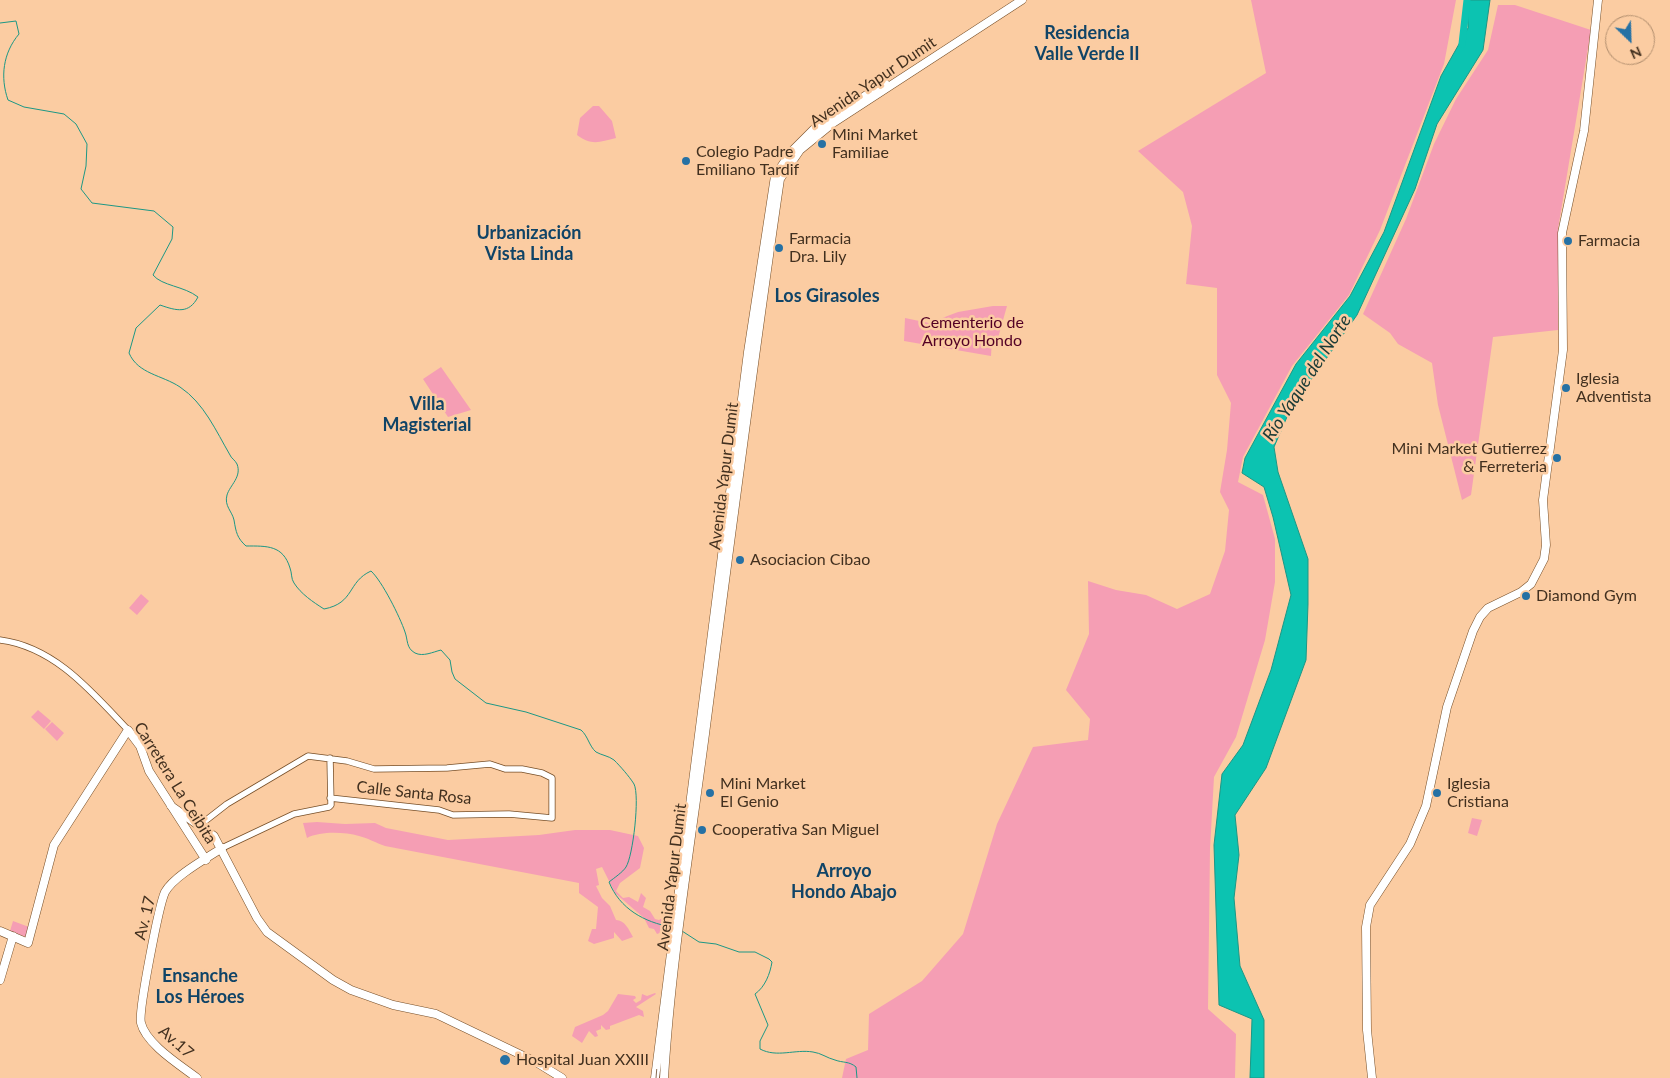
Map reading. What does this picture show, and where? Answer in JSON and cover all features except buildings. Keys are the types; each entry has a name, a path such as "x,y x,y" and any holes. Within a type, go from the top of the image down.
{"main road":[{"name":"Avenida Yapur Dumit","path":"664,1078 678,915 749,346 775,176 795,147 815,128 1013,0"},
{"name":"Avenida Yapur Dumit","path":"678,915 780,179 800,150 833,123 1022,0"},
{"path":"1372,1078 1367,1030 1366,931 1370,905 1410,844 1426,806 1448,707 1473,631 1480,617 1488,608 1521,592 1531,584 1544,559 1546,545 1543,500 1563,350 1562,233 1584,131 1598,0"},
{"path":"0,931 28,943 54,845 128,730"},
{"name":"Carretera La Ceibita","path":"128,730 140,746 150,771 171,806 183,819 206,860"},
{"path":"183,819 200,825 214,836 222,848 257,918 268,932 332,980 351,990 393,1005 436,1014 536,1062 562,1078"},
{"name":"Av. 17","path":"140,1022 152,947 166,892 176,880 222,848"},
{"path":"0,980 13,936"},
{"name":"Avenida Yapur Dumit","path":"654,1078 674,949"},
{"name":"Av.17","path":"140,1022 148,1039 197,1078"}],"street":[{"name":"Carretera La Ceibita","path":"0,640 17,642 50,656 93,693 128,730"},
{"path":"200,825 227,804 295,762 308,756 330,758 329,808 294,814 222,848"},
{"name":"Calle Santa Rosa","path":"330,758 374,769 447,768 490,764 504,769 522,769 551,776 552,818 509,814 453,815 439,810 330,798"}],"green space":[{"path":"1251,0 1456,0 1444,64 1380,230 1349,295 1292,366 1243,457 1238,482 1263,495 1275,539 1275,582 1265,640 1236,737 1214,777 1210,849 1208,1009 1236,1034 1235,1078 842,1078 846,1059 868,1050 869,1014 922,981 963,934 997,824 1033,747 1088,740 1090,719 1066,690 1089,634 1088,581 1116,590 1146,595 1177,609 1210,594 1225,551 1229,510 1220,492 1227,450 1231,403 1217,375 1217,288 1186,284 1192,226 1183,192 1138,151 1266,73"},
{"path":"1498,5 1515,5 1591,30 1558,229 1558,330 1493,337 1471,495 1462,500 1438,405 1432,363 1398,344 1390,333 1363,314 1406,219 1434,144 1456,99 1488,50"},
{"path":"593,106 599,106 612,121 616,138 591,142 577,135 580,118"},
{"name":"Cementerio de Arroyo Hondo","path":"993,306 1007,306 998,338 992,338 991,356 904,341 905,318 929,323 958,312"},
{"path":"441,367 471,410 448,417 423,379"},
{"path":"141,594 149,601 137,615 129,608"},
{"path":"38,710 51,721 44,729 31,717"},
{"path":"52,722 64,733 57,741 45,729"},
{"path":"1472,818 1482,820 1477,836 1468,833"},
{"path":"303,823 345,824 375,823 386,828 448,840 539,835 575,830 610,830 638,836 644,848 640,868 620,883 616,891 623,898 629,897 638,902 641,893 646,898 643,907 650,911 655,919 659,920 672,912 668,935 662,932 657,934 654,929 649,928 644,918 615,893 602,867 596,869 599,885 596,886 602,898 610,906 616,920 624,924 633,937 622,941 614,932 614,938 594,944 588,941 592,929 596,929 598,907 579,893 579,883 385,846 353,835 326,833 307,838"},
{"path":"13,921 29,927 26,937 10,931"},
{"path":"655,993 636,1007 643,1011 644,1017 639,1015 610,1026 610,1029 606,1030 601,1025 601,1029 596,1031 598,1036 595,1037 589,1031 582,1043 572,1036 575,1027 608,1011 618,994 635,996 636,998 633,1000 636,1003 641,1000 642,994 647,996"}],"water":[{"name":"Río Yaque del Norte","path":"1467,0 1490,0 1483,50 1437,124 1415,189 1357,315 1290,410 1274,447 1278,472 1308,559 1306,660 1266,768 1235,815 1239,855 1234,898 1240,966 1264,1020 1264,1078 1250,1078 1252,1019 1219,1005 1214,845 1222,774 1243,745 1271,670 1291,595 1264,487 1242,473 1245,458 1296,364 1350,296 1384,232 1441,76 1468,28"}],"waterway":[{"name":"Río Yaque del Norte","path":"1462,44 1467,0"},
{"path":"0,23 16,21 19,34 9,49 4,66 4,83 8,100 24,107 64,114 76,124 87,144 86,166 81,189 92,203 154,211 173,227 172,239 153,275 162,282 186,290 198,297 187,309 177,310 160,305 136,328 129,353 133,360 144,370 180,387 196,401 209,418 236,463 238,473 228,491 226,499 237,534 241,540 246,546 261,546 279,551 287,560 292,580 300,591 324,609 341,602 358,581 371,571 395,609 412,651 428,654 441,650 450,660 455,679 486,703 526,712 581,730 596,752 614,760 622,768 634,784 636,791 635,826 629,861 625,869 609,882 620,900 634,913 651,922 671,927"},
{"path":"682,931 699,942 716,944 739,952 755,952 772,962 762,988 755,994 768,1025 760,1041 760,1049 773,1053 806,1051 816,1053 853,1065 856,1067 857,1078"}],"railway":[{"path":"656,1078 657,1066"}],"place":[{"name":"Mini Market Familiae","path":"822,144"},
{"name":"Colegio Padre Emiliano Tardif","path":"686,161"},
{"name":"Farmacia","path":"1568,241"},
{"name":"Farmacia Dra. Lily","path":"779,248"},
{"name":"Iglesia Adventista","path":"1566,388"},
{"name":"Mini Market Gutierrez & Ferreteria","path":"1557,458"},
{"name":"Asociacion Cibao","path":"740,560"},
{"name":"Diamond Gym","path":"1526,596"},
{"name":"Mini Market El Genio","path":"710,793"},
{"name":"Iglesia Cristiana","path":"1437,793"},
{"name":"Cooperativa San Miguel","path":"702,830"},
{"name":"Hospital Juan XXIII","path":"505,1060"}],"district":[{"name":"Residencia Valle Verde II","path":"1087,43"},
{"name":"Urbanización Vista Linda","path":"529,243"},
{"name":"Los Girasoles","path":"827,296"},
{"name":"Villa Magisterial","path":"427,414"},
{"name":"Arroyo Hondo Abajo","path":"844,881"},
{"name":"Ensanche Los Héroes","path":"200,986"}]}
